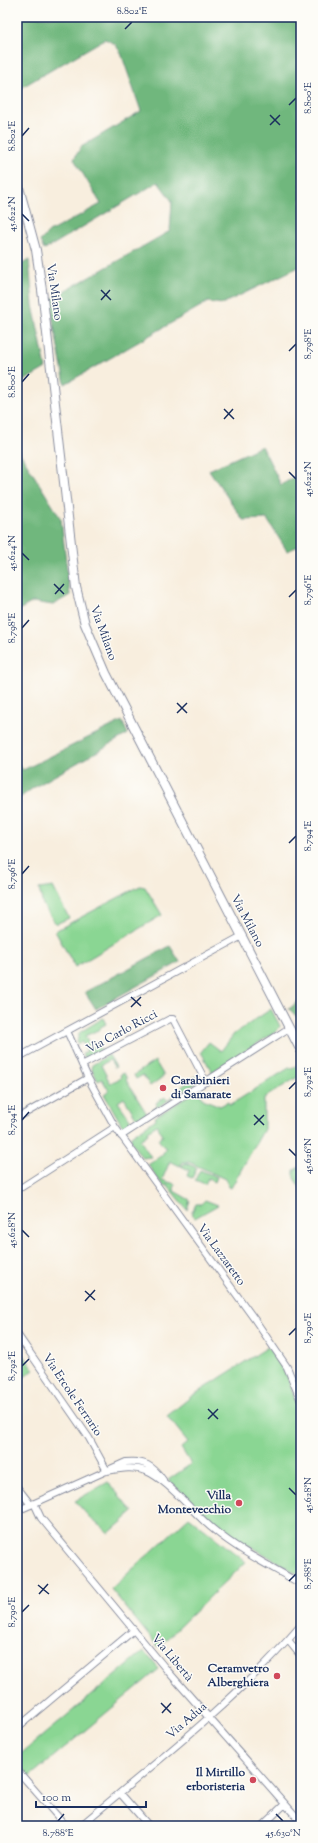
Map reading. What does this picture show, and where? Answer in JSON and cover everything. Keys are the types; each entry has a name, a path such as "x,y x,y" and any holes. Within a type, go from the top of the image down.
{"street":[{"name":"Via Milano","path":"17,180 39,270 74,574 85,624 106,673 301,1051"},
{"path":"17,1058 242,936"},
{"name":"Via Carlo Ricci","path":"82,1065 170,1019 173,1019 206,1082"},
{"path":"121,1136 289,1028"},
{"name":"Via Lazzaretto","path":"67,1032 88,1078 115,1127 255,1320 287,1367 301,1401"},
{"path":"17,1118 88,1078"},
{"path":"22,1188 115,1127"},
{"name":"Via Ercole Ferrario","path":"17,1334 89,1438 106,1471"},
{"path":"17,1511 126,1462 141,1462 153,1468 167,1486 219,1534 301,1584"},
{"name":"Via Libertà","path":"17,1487 134,1630 208,1717 301,1822"},
{"name":"Via Adua","path":"80,1826 208,1717 288,1640 301,1625"},
{"path":"17,1728 134,1630"},
{"path":"288,1640 301,1656"},
{"path":"17,1770 66,1826"},
{"path":"120,1793 149,1826"},
{"path":"262,1826 285,1804"}],"green space":[{"path":"17,17 301,17 301,266 222,304 208,302 65,384 49,300 170,231 172,201 158,182 44,250 40,241 49,232 101,204 74,159 81,147 141,111 121,53 115,44 105,39 17,90"},
{"path":"29,260 33,305 46,368 17,385 17,267"},
{"path":"262,446 281,485 301,473 301,545 287,551 267,519 243,520 209,470"},
{"path":"17,448 61,519 70,595 53,605 33,602 17,611"},
{"path":"122,721 128,734 33,788 17,800 17,762 23,770"},
{"path":"140,886 145,887 162,915 75,967 55,931"},
{"path":"53,887 69,918 56,924 43,905 39,889"},
{"path":"170,946 180,962 96,1009 85,992"},
{"path":"301,999 301,1020 300,1020 289,1009"},
{"path":"271,1009 280,1026 277,1031 212,1072 201,1052 209,1042 221,1051 234,1034"},
{"path":"103,1018 106,1024 99,1028 100,1029 85,1036 91,1048 97,1045 102,1050 90,1058 85,1058 82,1054 87,1051 82,1042 78,1044 77,1042 79,1033"},
{"path":"109,1055 116,1067 115,1068 110,1060 101,1065 110,1083 121,1078 120,1075 124,1073 127,1079 126,1080 147,1114 126,1128 123,1127 104,1094 109,1091 102,1079 98,1081 91,1068 92,1065","holes":["124,1098 137,1119 132,1122 118,1102"]},
{"path":"155,1061 164,1076 150,1086 143,1075 136,1079 134,1075"},
{"path":"298,1064 301,1069 301,1075 264,1098 264,1129 231,1188 225,1179 189,1162 183,1162 180,1166 170,1161 162,1180 175,1184 174,1191 190,1200 187,1210 167,1185 163,1186 148,1165 162,1155 166,1148 158,1139 163,1136 157,1125 147,1131 148,1134 140,1140 151,1157 142,1158 131,1141 131,1136 156,1119 155,1117 198,1090 203,1099 220,1106 228,1102 230,1105 289,1068 292,1069"},
{"path":"199,1075 198,1082 153,1110 152,1109 157,1106 156,1103 165,1097 167,1100 182,1090 181,1087 192,1080 194,1082 193,1078"},
{"path":"186,1163 197,1168 192,1178 187,1176 189,1170 181,1166"},
{"path":"301,1166 301,1189 294,1178 294,1170"},
{"path":"200,1170 217,1177 215,1182 208,1178 205,1184 195,1180"},
{"path":"205,1200 218,1205 195,1218 191,1214 196,1204 201,1204"},
{"path":"17,1345 34,1370 17,1382"},
{"path":"268,1347 287,1376 301,1416 301,1576 232,1535 209,1517 168,1480 191,1464 181,1448 188,1442 167,1416 192,1396"},
{"path":"108,1482 133,1512 109,1533 91,1519 75,1501"},
{"path":"189,1517 246,1562 158,1647 111,1589"},
{"path":"144,1651 159,1669 29,1777 17,1763 17,1757"}],"place":[{"name":"Carabinieri di Samarate","path":"163,1088"},
{"name":"Villa Montevecchio","path":"239,1503"},
{"name":"Ceramvetro Alberghiera","path":"277,1676"},
{"name":"Il Mirtillo erboristeria","path":"253,1780"}]}
